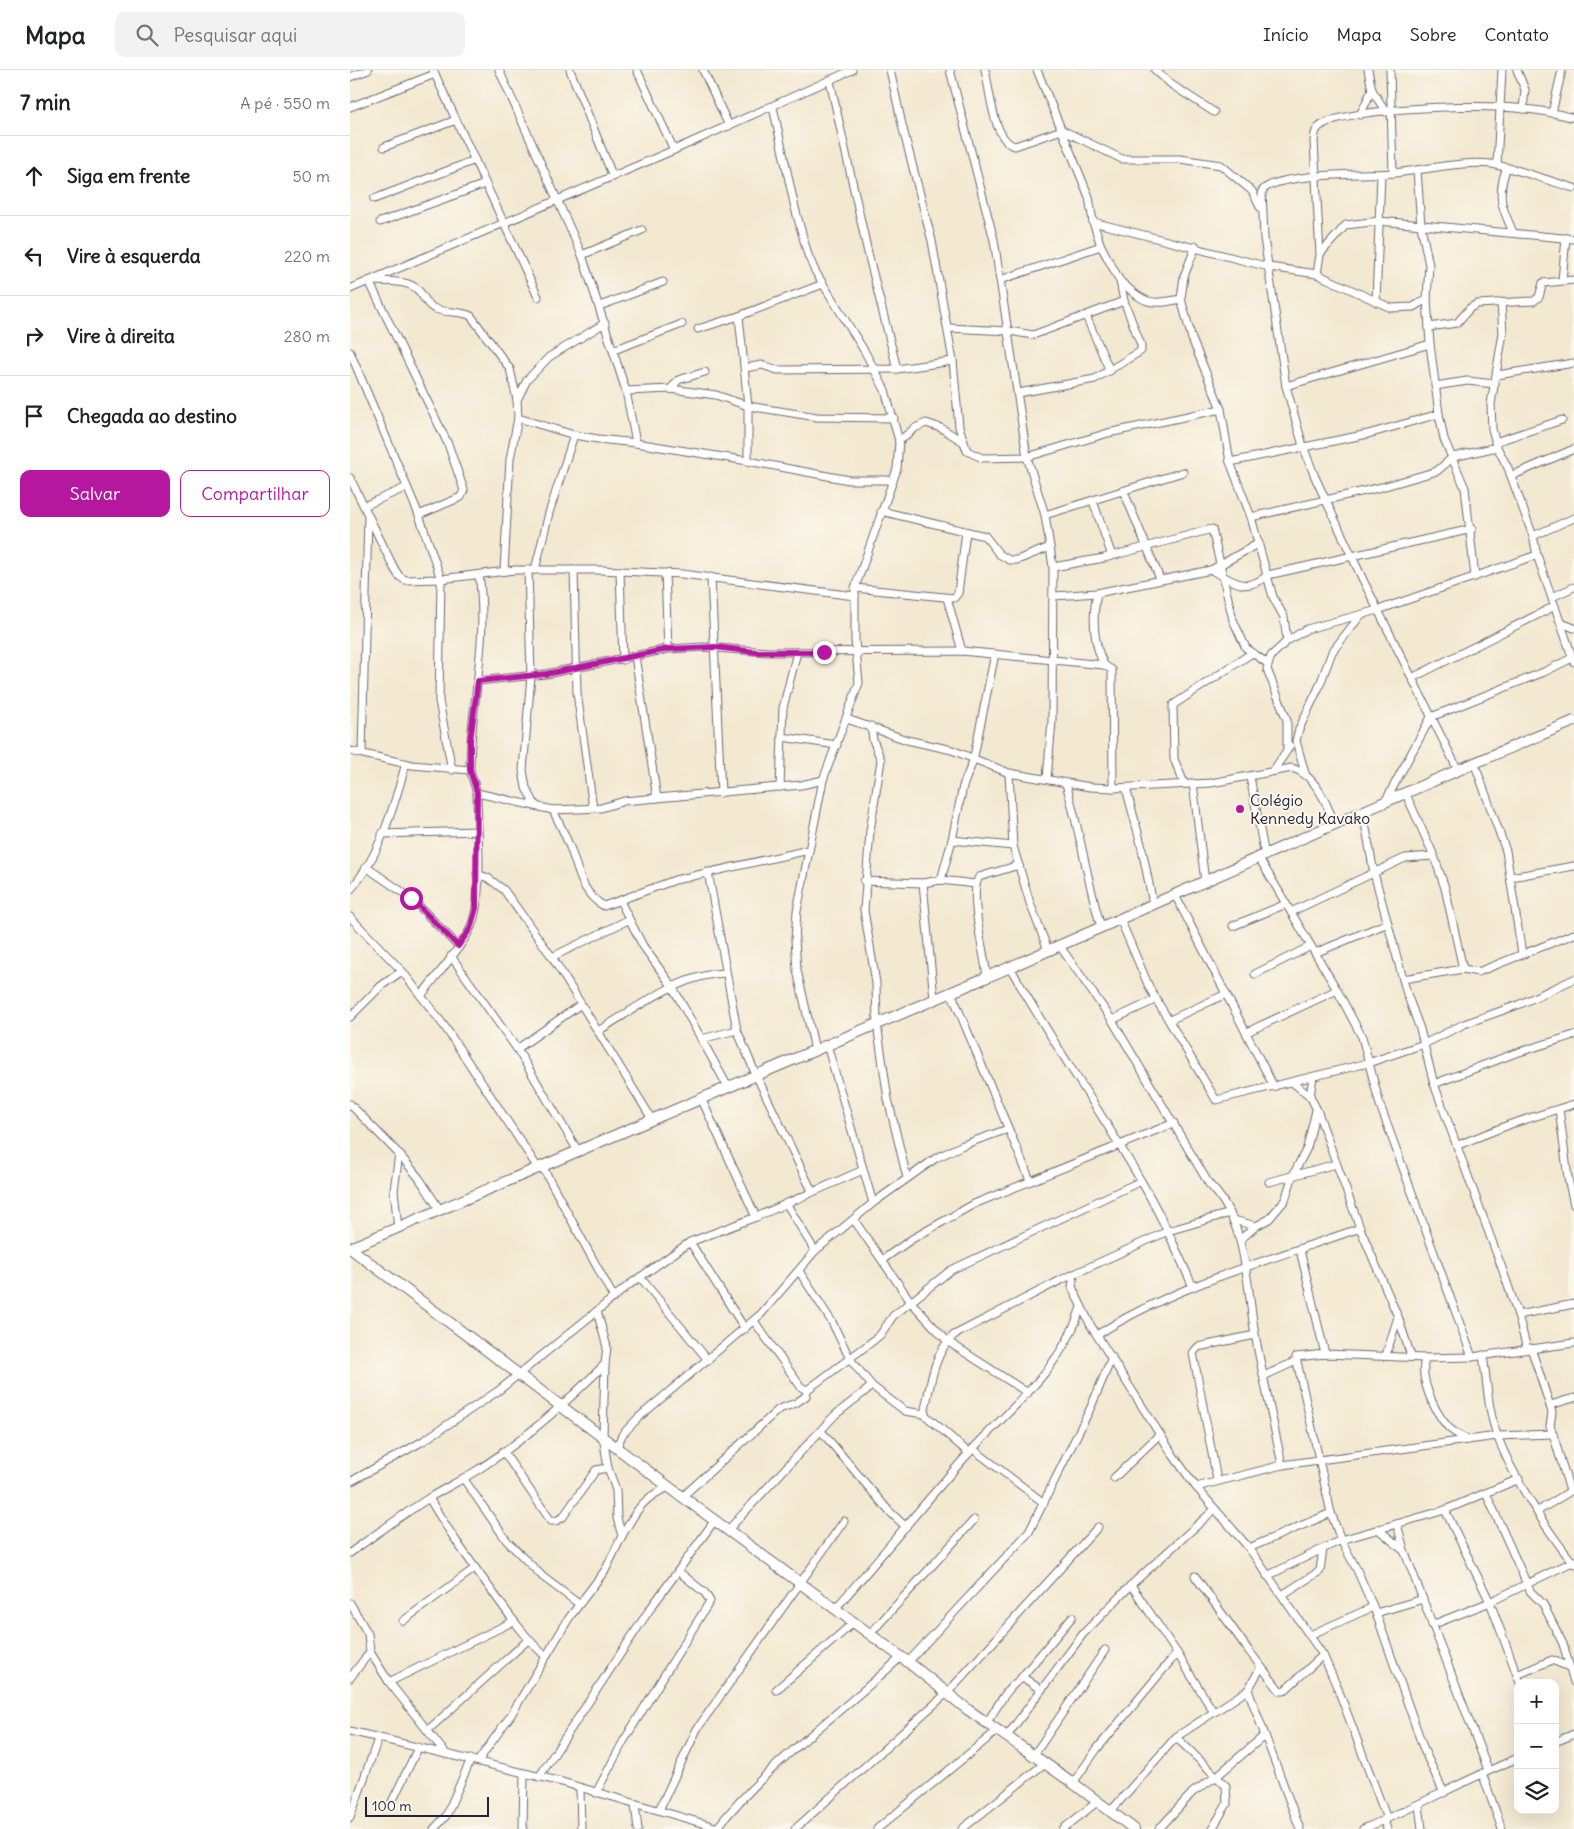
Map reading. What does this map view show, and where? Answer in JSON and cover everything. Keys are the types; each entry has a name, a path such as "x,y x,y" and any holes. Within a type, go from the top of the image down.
{"street":[{"path":"350,78 368,70"},
{"path":"499,70 582,255 626,391 636,443"},
{"path":"570,70 613,177"},
{"path":"637,70 674,150"},
{"path":"703,70 729,126"},
{"path":"350,289 503,222 613,177 830,81 839,73 852,70"},
{"path":"890,70 932,241 953,361 962,441 966,451 982,458 1027,457 1108,434 1221,409"},
{"path":"950,70 994,240 1027,457 1045,515 1054,567 1052,721 1048,779"},
{"path":"985,70 998,129 1006,142 1015,146 1062,130 1122,158 1180,160 1221,166 1252,192 1261,210"},
{"path":"1018,393 1095,380 1141,351 1141,346 1124,301 1120,281 1101,246 1093,222 1089,197 1037,70"},
{"path":"1155,70 1172,85 1214,112"},
{"path":"1368,70 1372,90 1389,112"},
{"path":"1390,70 1389,112 1393,173"},
{"path":"1497,165 1498,107 1502,70"},
{"path":"1517,70 1525,90 1523,110"},
{"path":"1552,113 1562,70"},
{"path":"350,107 434,72 538,297"},
{"path":"830,81 866,244 897,369"},
{"path":"1360,115 1372,90"},
{"path":"772,107 795,208 808,255 885,390 899,441 897,469 855,592 856,652 859,683 823,780 797,911 795,952 815,1050"},
{"path":"1317,274 1320,255 1315,132 1318,127 1339,118 1439,107 1498,107 1552,113 1574,118"},
{"path":"384,147 456,120"},
{"path":"374,199 475,160"},
{"path":"1458,770 1326,502 1303,446 1286,386 1261,210 1262,191 1266,186 1316,177 1393,173 1457,165 1497,165 1574,188"},
{"path":"1506,169 1502,181 1500,203 1513,232"},
{"path":"1417,170 1421,226 1429,265 1428,315 1439,414 1444,439 1465,488 1472,529 1476,577"},
{"path":"1376,302 1381,174"},
{"path":"380,222 485,184"},
{"path":"1320,255 1325,246 1346,225 1379,221 1570,238 1562,280"},
{"path":"1093,222 1196,246 1269,266 1317,274 1391,308 1413,307 1427,299"},
{"path":"582,255 642,230"},
{"path":"1000,280 1101,246"},
{"path":"1196,246 1184,276 1181,299 1192,339 1221,409 1230,462 1259,542 1273,597 1284,617 1287,640"},
{"path":"1429,327 1457,323 1474,304 1534,301 1539,296 1543,283 1574,280"},
{"path":"369,281 409,284 418,290 432,307 447,313 466,313 471,316 507,364 517,400 518,418 510,459 504,571"},
{"path":"369,281 448,444 464,490 461,497 419,514"},
{"path":"1120,281 1138,297 1150,303 1158,304 1181,299"},
{"path":"600,306 663,282"},
{"path":"698,329 739,316 823,284"},
{"path":"948,328 1009,331 1033,336 1124,301"},
{"path":"1386,800 1431,717 1574,659 1537,555 1534,536 1511,476 1496,444 1491,404 1503,333 1501,302"},
{"path":"1413,307 1428,315"},
{"path":"739,316 748,406 748,461"},
{"path":"1086,316 1110,371"},
{"path":"517,400 527,380 549,357 605,324"},
{"path":"614,350 682,324"},
{"path":"1286,386 1430,344"},
{"path":"350,352 419,514 441,579 439,701 452,770"},
{"path":"745,368 762,365 777,370 897,369 953,361"},
{"path":"1497,375 1574,363"},
{"path":"671,390 678,380 705,372"},
{"path":"1435,386 1467,381 1495,384"},
{"path":"626,391 671,390 716,395 748,406 817,416 894,418"},
{"path":"1230,462 1368,434 1439,414"},
{"path":"518,418 574,435 748,461 849,480 892,480"},
{"path":"1251,517 1326,502 1437,471 1453,457 1496,444 1562,420"},
{"path":"899,441 914,428 926,423 941,428 962,441"},
{"path":"536,806 526,788 523,770 531,676 532,570 574,435"},
{"path":"1511,476 1574,449"},
{"path":"1045,515 1093,502 1183,472"},
{"path":"350,478 394,568 402,578 441,579 480,576 504,571 532,570 620,571 665,573 855,592 947,598 957,596 966,532"},
{"path":"364,506 406,486"},
{"path":"1124,492 1160,579"},
{"path":"1093,502 1112,556"},
{"path":"882,511 985,536 999,554 1009,560 1017,560 1050,547"},
{"path":"362,753 368,516"},
{"path":"1534,536 1574,518"},
{"path":"1054,567 1112,556 1212,529 1214,530 1233,620 1246,648 1267,663"},
{"path":"1211,570 1235,583 1246,585 1256,583 1268,575 1351,554 1472,529"},
{"path":"1054,596 1097,593 1211,570 1259,542"},
{"path":"1287,749 1287,720 1269,675 1267,663 1274,651 1287,640 1307,629 1360,616 1537,555"},
{"path":"574,570 577,693 593,808"},
{"path":"620,571 623,660"},
{"path":"665,573 668,649"},
{"path":"421,996 466,936 474,919 478,874 477,792 470,770 470,741 484,623 480,576"},
{"path":"712,577 721,793"},
{"path":"1552,597 1574,587"},
{"path":"1097,593 1093,620 1098,652 1104,665"},
{"path":"947,598 962,651"},
{"path":"1412,678 1555,606"},
{"path":"1335,825 1322,797 1305,773 1296,741 1299,729 1319,687 1332,652 1360,616"},
{"path":"1561,623 1574,628"},
{"path":"478,681 531,676 623,660 668,649 715,647 756,652 962,651 1104,665 1112,670 1113,788"},
{"path":"1241,660 1246,648"},
{"path":"780,787 783,708 797,652"},
{"path":"941,880 952,840 963,786 973,761 996,654"},
{"path":"1184,783 1174,759 1173,705 1252,654"},
{"path":"635,656 657,798"},
{"path":"846,720 871,726 907,740 952,750 973,761 1009,773 1066,784 1126,788 1184,783 1211,783 1292,768 1305,773"},
{"path":"350,1248 987,977 1335,825 1386,800 1574,721"},
{"path":"871,726 873,740 881,760 864,881 864,910 876,983 877,1024 888,1098 907,1178"},
{"path":"782,737 837,745"},
{"path":"1273,771 1287,749 1296,741"},
{"path":"351,752 452,770 470,770"},
{"path":"1474,762 1506,851 1522,954"},
{"path":"350,890 366,867 382,834 397,797 406,763"},
{"path":"1009,773 1013,846 1030,903 1048,950"},
{"path":"1250,777 1262,857 1286,904 1338,990 1362,1037 1380,1105 1472,1357"},
{"path":"477,792 553,810 593,808 657,798 780,787 823,780"},
{"path":"1194,783 1205,882"},
{"path":"1066,784 1076,816 1085,870 1101,927"},
{"path":"1126,788 1141,844 1153,904"},
{"path":"1406,792 1434,856 1445,888 1463,969"},
{"path":"553,810 587,891 596,902 604,906 651,888 708,872 809,850"},
{"path":"1363,812 1374,873 1434,1084 1458,1145 1550,1405 1552,1412 1550,1426 1572,1490 1538,1511"},
{"path":"382,834 477,831"},
{"path":"952,840 1013,846"},
{"path":"1291,912 1409,857 1434,856"},
{"path":"987,977 975,899 975,884 979,877 1019,865"},
{"path":"1511,877 1574,866"},
{"path":"366,867 411,898 458,946"},
{"path":"708,872 738,1030 756,1075 812,1191"},
{"path":"478,874 488,878 504,890 552,957 652,1119"},
{"path":"864,881 923,883 941,880 975,884"},
{"path":"923,883 934,999"},
{"path":"1175,895 1274,1087"},
{"path":"620,901 628,920 643,946 672,986 728,1087"},
{"path":"1232,926 1286,904"},
{"path":"351,919 402,971 475,1072 540,1167 614,1298"},
{"path":"1120,919 1157,999 1216,1100 1368,1063 1424,1044 1464,1024 1518,1005 1574,979"},
{"path":"552,957 628,920"},
{"path":"1316,953 1388,923"},
{"path":"1403,979 1463,969 1478,972 1574,934"},
{"path":"1059,945 1112,1020 1209,1184 1222,1198 1241,1239 1255,1335 1282,1465"},
{"path":"1255,974 1311,946"},
{"path":"451,956 517,1049 578,1151"},
{"path":"1010,967 1034,1011 1141,1181 1168,1231 1193,1287"},
{"path":"350,1017 381,986 402,971"},
{"path":"598,1031 672,986 714,973 726,973"},
{"path":"1247,1032 1338,990"},
{"path":"951,992 1030,1180"},
{"path":"1170,1020 1226,994"},
{"path":"1112,1020 1157,999"},
{"path":"517,1049 581,1004"},
{"path":"701,1039 738,1030"},
{"path":"1434,1084 1513,1054 1574,1035"},
{"path":"827,1045 874,1203"},
{"path":"1310,1096 1313,1077"},
{"path":"1292,1083 1310,1096 1360,1228 1398,1317 1411,1356"},
{"path":"701,1098 756,1217"},
{"path":"350,1104 399,1154 419,1178 440,1210"},
{"path":"1458,1145 1512,1124 1574,1104"},
{"path":"1559,1109 1574,1205"},
{"path":"1241,1239 1276,1212 1285,1200 1293,1175 1307,1148 1316,1110"},
{"path":"882,1260 947,1218 1030,1180 1120,1147 1174,1123"},
{"path":"617,1447 622,1434 638,1418 754,1321 815,1251 874,1203 936,1158 963,1145 1008,1129"},
{"path":"398,1228 394,1190 399,1154"},
{"path":"1270,1182 1336,1164"},
{"path":"350,1482 423,1441 498,1391 640,1277 690,1242 756,1217 863,1170"},
{"path":"682,1497 779,1409 796,1403 806,1396 807,1390 880,1335 893,1316 958,1265 1141,1181"},
{"path":"786,1203 815,1251"},
{"path":"924,1414 936,1365 947,1341 963,1329 1061,1280 1168,1231 1231,1217 1256,1226"},
{"path":"854,1220 911,1302 947,1341 1028,1393"},
{"path":"1097,1335 1150,1306 1193,1287 1244,1267 1300,1250 1360,1228"},
{"path":"690,1242 745,1329"},
{"path":"350,1248 603,1436 669,1488 948,1692 967,1709 1074,1783 1134,1829"},
{"path":"1300,1250 1325,1354"},
{"path":"799,1271 832,1322 850,1359 872,1386 905,1411 924,1414 1044,1504"},
{"path":"1074,1274 1072,1286 1081,1306 1097,1335 1160,1434 1196,1487 1249,1548 1323,1655 1338,1689 1387,1829"},
{"path":"640,1277 708,1360"},
{"path":"1061,1280 1072,1286"},
{"path":"1518,1315 1574,1304"},
{"path":"835,1609 971,1451 1028,1393 1068,1341 1081,1306"},
{"path":"597,1311 607,1346 603,1436 608,1468 616,1490 617,1518 622,1536"},
{"path":"1386,1355 1398,1317"},
{"path":"754,1321 801,1387 807,1390"},
{"path":"1217,1480 1194,1349 1255,1335"},
{"path":"1444,1793 1424,1750 1358,1570 1341,1540 1331,1513 1296,1357 1300,1355 1325,1354 1424,1358 1472,1357 1574,1343"},
{"path":"1432,1625 1490,1602 1527,1585 1561,1566 1573,1562 1563,1553 1519,1479 1497,1436 1492,1415 1484,1355"},
{"path":"350,1732 474,1760 659,1810 699,1826 720,1828 738,1802 772,1769 867,1689 905,1660 1020,1545 1039,1517 1112,1357"},
{"path":"1424,1358 1423,1372 1436,1406 1448,1427 1468,1440"},
{"path":"1264,1376 1276,1368 1296,1361"},
{"path":"350,1553 429,1498 503,1451 560,1405 571,1399 605,1364"},
{"path":"728,1530 835,1415 872,1386"},
{"path":"1550,1405 1574,1398"},
{"path":"821,1431 888,1510 906,1527"},
{"path":"1114,1478 1160,1434"},
{"path":"1196,1487 1217,1480 1282,1465 1497,1436 1553,1434"},
{"path":"503,1451 551,1521 556,1521 563,1517 596,1470 608,1468"},
{"path":"463,1478 507,1542 543,1577 579,1604"},
{"path":"1267,1576 1341,1540 1445,1510 1519,1479"},
{"path":"434,1829 446,1816 474,1760 511,1715 579,1604 606,1569 622,1536 645,1500 652,1494 669,1488"},
{"path":"1486,1493 1530,1591 1543,1604 1563,1644 1574,1682"},
{"path":"429,1498 475,1568 528,1640 546,1657"},
{"path":"1008,1736 1083,1634 1131,1586 1215,1509"},
{"path":"1445,1510 1490,1602 1518,1679"},
{"path":"1249,1548 1331,1513"},
{"path":"539,1777 650,1609 715,1520"},
{"path":"869,1634 974,1520"},
{"path":"659,1810 697,1729 798,1583 844,1521"},
{"path":"1396,1524 1485,1771 1501,1828"},
{"path":"795,1829 948,1692 1098,1527"},
{"path":"1378,1529 1404,1550"},
{"path":"1282,1595 1320,1571 1323,1548"},
{"path":"1561,1566 1563,1553"},
{"path":"403,1621 475,1568"},
{"path":"596,1793 623,1742 710,1601 705,1593 678,1571"},
{"path":"1195,1576 1277,1687 1284,1691 1323,1655"},
{"path":"1131,1586 1177,1652 1213,1711"},
{"path":"1310,1635 1374,1610 1422,1599"},
{"path":"350,1603 368,1634 370,1652 389,1682 446,1754"},
{"path":"988,1722 1014,1684 1072,1618"},
{"path":"389,1682 514,1621"},
{"path":"776,1690 853,1623"},
{"path":"428,1730 528,1640"},
{"path":"1034,1755 1105,1650"},
{"path":"350,1678 370,1652"},
{"path":"1074,1783 1097,1749 1177,1652"},
{"path":"1517,1675 1552,1660 1569,1667"},
{"path":"1110,1812 1176,1737 1213,1711 1248,1690 1261,1667"},
{"path":"1021,1678 1024,1678 1041,1690"},
{"path":"1248,1690 1265,1734 1276,1772 1300,1829"},
{"path":"877,1829 998,1730"},
{"path":"1159,1829 1193,1792 1217,1776 1265,1734"},
{"path":"1559,1740 1574,1734"},
{"path":"1176,1737 1226,1786 1227,1804 1212,1829"},
{"path":"350,1818 378,1739"},
{"path":"390,1806 418,1748"},
{"path":"1364,1829 1419,1805 1485,1771 1514,1760"},
{"path":"962,1829 1045,1764"},
{"path":"523,1829 524,1774"},
{"path":"580,1788 581,1829"},
{"path":"1063,1829 1097,1802"},
{"path":"635,1804 638,1829"},
{"path":"1419,1805 1422,1829"}],"place":[{"name":"Colégio Kennedy Kavako","path":"1240,809"}],"route":[{"path":"411,898 458,946 470,929 476,908 478,874 477,792 470,770 470,741 478,681 546,674 623,660 668,649 715,647 756,652 824,652"}]}
